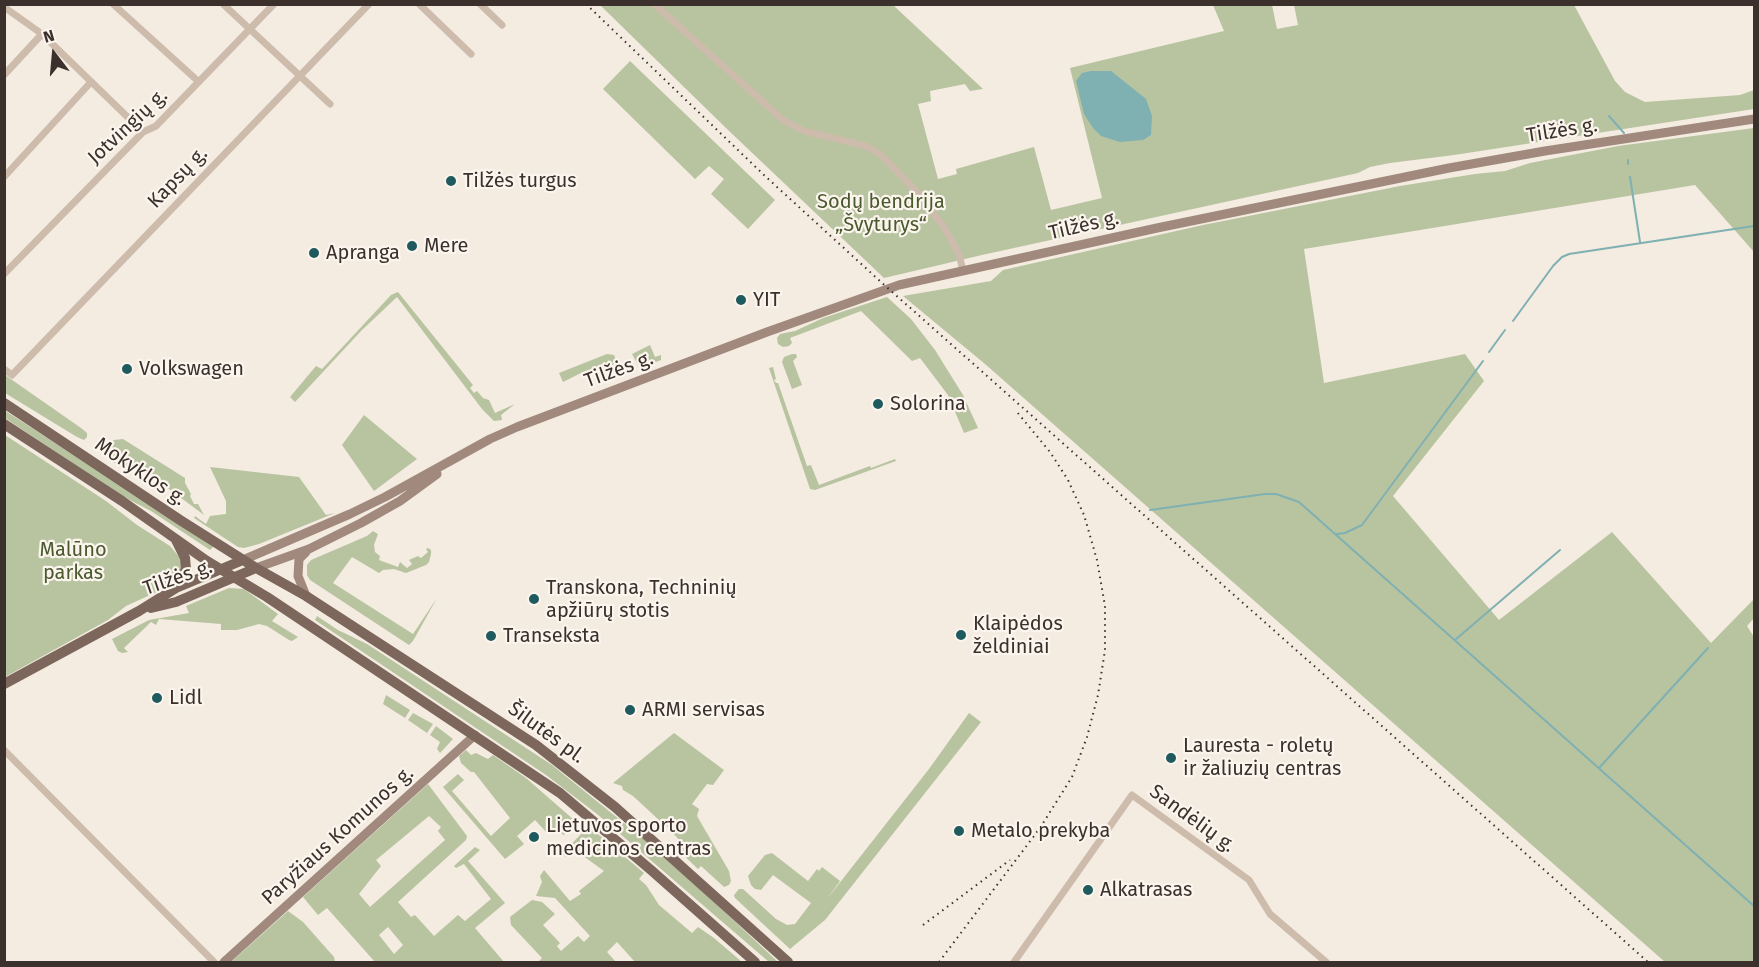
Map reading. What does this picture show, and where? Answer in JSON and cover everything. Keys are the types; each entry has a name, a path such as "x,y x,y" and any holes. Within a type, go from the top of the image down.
{"main road":[{"name":"Tilžės g.","path":"4,684 139,611 176,588 350,514 450,463 490,439 767,332 889,289 1190,221 1449,168 1755,119"},
{"name":"Mokyklos g.","path":"4,404 256,568"},
{"name":"Mokyklos g.","path":"4,424 233,578"},
{"name":"Tilžės g.","path":"139,611 177,602 256,568 309,549 400,501 450,463"},
{"path":"174,537 186,564 185,572 176,588"},
{"path":"306,596 297,576 299,560 309,549"},
{"name":"Šilutės pl.","path":"256,568 306,596 545,752 659,845 788,963"},
{"name":"Šilutės pl.","path":"233,578 267,597 561,794 756,963"},
{"name":"Paryžiaus Komunos g.","path":"224,963 475,735"}],"street":[{"path":"113,4 199,82"},
{"path":"223,4 330,104"},
{"name":"Jotvingių g.","path":"4,274 142,132 156,126 274,4"},
{"name":"Kapsų g.","path":"4,369 12,375 369,4"},
{"path":"418,4 471,54"},
{"path":"480,4 502,25"},
{"path":"654,4 783,120 804,131 866,146 880,154 916,192 944,227 959,254 963,271"},
{"path":"4,7 42,34 142,132"},
{"path":"4,75 42,34"},
{"path":"4,177 91,82"},
{"path":"4,750 214,963"},
{"name":"Sandėlių g.","path":"1014,963 1132,795 1249,880 1270,914 1326,963"}],"green space":[{"name":"Sodų bendrija „Švyturys“","path":"600,5 893,5 983,89 970,91 965,84 930,91 931,101 918,104 938,179 957,174 956,169 1034,147 1051,210 1102,198 1070,68 1224,31 1213,5 1272,5 1277,29 1298,25 1294,5 1574,5 1615,81 1625,92 1645,102 1740,95 1754,90 1754,109 1390,163 1370,167 1358,173 884,278"},
{"path":"630,61 775,200 748,229 711,194 724,179 709,166 695,179 603,89"},
{"path":"1754,128 1754,252 1695,185 1304,249 1324,383 1465,354 1484,381 1393,496 1499,620 1612,532 1711,643 1754,599 1754,618 1747,626 1754,637 1754,962 1665,962 985,364 903,296 991,281 1003,270 1203,225 1400,186 1505,171 1530,163 1618,146"},
{"path":"398,292 473,385 470,388 474,393 477,391 483,398 489,400 495,413 515,404 501,415 502,420 494,421 482,409 397,297 362,330 295,402 290,397 316,366 322,369 391,295"},
{"path":"887,297 911,319 935,350 963,395 978,428 964,433 948,395 920,358 912,361 861,311 790,338 792,343 789,346 783,347 778,344 777,338 780,334 795,331 823,318"},
{"path":"650,345 655,357 661,355 661,360 643,367 638,365 632,354"},
{"path":"607,354 614,355 616,360 613,365 581,373 563,382 559,373"},
{"path":"796,354 797,357 793,361 802,385 792,389 782,362 784,357"},
{"path":"773,367 776,379 774,380 778,383 807,466 811,465 819,485 870,466 871,468 895,459 896,461 815,490 810,489 769,368"},
{"path":"5,375 81,428 87,433 87,437 84,440 77,437 5,393"},
{"path":"4,410 214,546 210,550 151,511 124,497 5,418"},
{"path":"364,415 417,459 374,491 342,445"},
{"name":"Malūno parkas","path":"5,435 170,546 181,559 183,569 172,585 126,606 108,620 5,677"},
{"path":"123,439 185,478 194,504 198,504 204,515 134,466 130,472 111,461 107,456 105,446 114,440"},
{"path":"210,467 299,477 326,515 335,513 259,544 244,548 238,547 194,518 195,516 206,524 210,516 226,514 226,501"},
{"path":"373,531 378,534 374,545 375,552 380,556 379,560 398,567 400,562 407,568 412,564 409,560 418,556 421,558 428,552 426,549 428,548 431,550 429,562 406,573 394,569 383,570 379,573 352,557 333,583 413,634 437,598 409,645 310,580 307,575 307,565 311,560 367,536"},
{"path":"229,588 244,589 278,614 272,621 298,637 292,641 289,640 267,626 259,624 237,630 221,630 221,624 159,619 156,625 151,622 124,648 128,652 118,651 112,639 149,620 189,613 186,606"},
{"path":"317,616 338,630 367,644 552,765 666,857 778,962 769,962 597,814 546,775 315,620"},
{"path":"386,695 410,710 405,718 383,704"},
{"path":"413,713 433,724 427,733 408,720"},
{"path":"969,713 981,722 825,920 790,949 735,898 734,895 739,889 743,889 776,919 787,925 795,924 811,903 773,875 761,890 751,885 748,876 765,855 772,853 808,881 817,869 819,871 822,867 840,881 827,899 929,769"},
{"path":"436,726 453,739 440,753 437,749 440,742 430,735"},
{"path":"674,733 724,770 713,785 707,784 692,804 699,809 697,816 729,871 731,881 724,887 701,866 698,869 676,848 681,842 662,821 623,790 622,786 613,783"},
{"path":"466,750 471,755 476,753 488,759 493,755 526,778 574,820 574,825 564,835 555,830 548,834 535,820 517,836 524,844 505,859 443,787 458,774 464,780 452,791 491,836 510,818 474,772 461,763 459,756"},
{"path":"428,784 467,836 466,840 398,902 411,917 415,915 434,936 458,915 465,921 491,899 464,864 456,868 454,866 475,847 480,850 468,861 505,903 475,928 504,962 375,962 327,908 318,915 303,897","holes":["429,816 441,827 438,831 445,840 370,907 359,894 381,866 376,860","388,927 403,945 394,954 379,935"]},
{"path":"593,830 644,873 639,879 646,885 659,905 692,933 698,927 742,962 635,962 617,942 607,952 616,962 538,962 542,958 511,925 510,917 532,900 542,902 555,914 543,925 560,943 557,946 561,951 578,936 584,942 590,936 555,898 536,896 542,882 540,876 544,870 570,901 581,894 579,891 604,871 575,850 566,857 562,854 582,833"},
{"path":"288,911 303,922 334,957 335,962 231,962"}],"water":[{"path":"1111,71 1146,99 1152,116 1151,135 1143,140 1120,142 1101,136 1093,128 1084,114 1076,81 1082,73"}],"waterway":[{"path":"1609,116 1624,133"},
{"path":"1630,177 1640,242"},
{"path":"1513,321 1553,266 1569,254 1754,226"},
{"path":"1489,352 1505,330"},
{"path":"1337,534 1362,525 1483,361"},
{"path":"1150,510 1265,494 1276,494 1299,502 1754,906"},
{"path":"1455,640 1560,550"},
{"path":"1599,768 1708,648"}],"railway":[{"path":"586,4 765,176 881,282 1648,962"},
{"path":"939,962 1040,828 1072,777 1087,737 1098,695 1105,650 1105,606 1097,560 1084,515 1068,480 1050,452 1017,412"},
{"path":"923,925 1010,860"}],"place":[{"name":"Tilžės turgus","path":"451,181"},
{"name":"Mere","path":"412,246"},
{"name":"Apranga","path":"314,253"},
{"name":"YIT","path":"741,300"},
{"name":"Volkswagen","path":"127,369"},
{"name":"Solorina","path":"878,404"},
{"name":"Transkona, Techninių apžiūrų stotis","path":"534,599"},
{"name":"Klaipėdos želdiniai","path":"961,635"},
{"name":"Transeksta","path":"491,636"},
{"name":"Lidl","path":"157,698"},
{"name":"ARMI servisas","path":"630,710"},
{"name":"Lauresta - roletų ir žaliuzių centras","path":"1171,758"},
{"name":"Metalo prekyba","path":"959,831"},
{"name":"Lietuvos sporto medicinos centras","path":"534,837"},
{"name":"Alkatrasas","path":"1088,890"}]}
